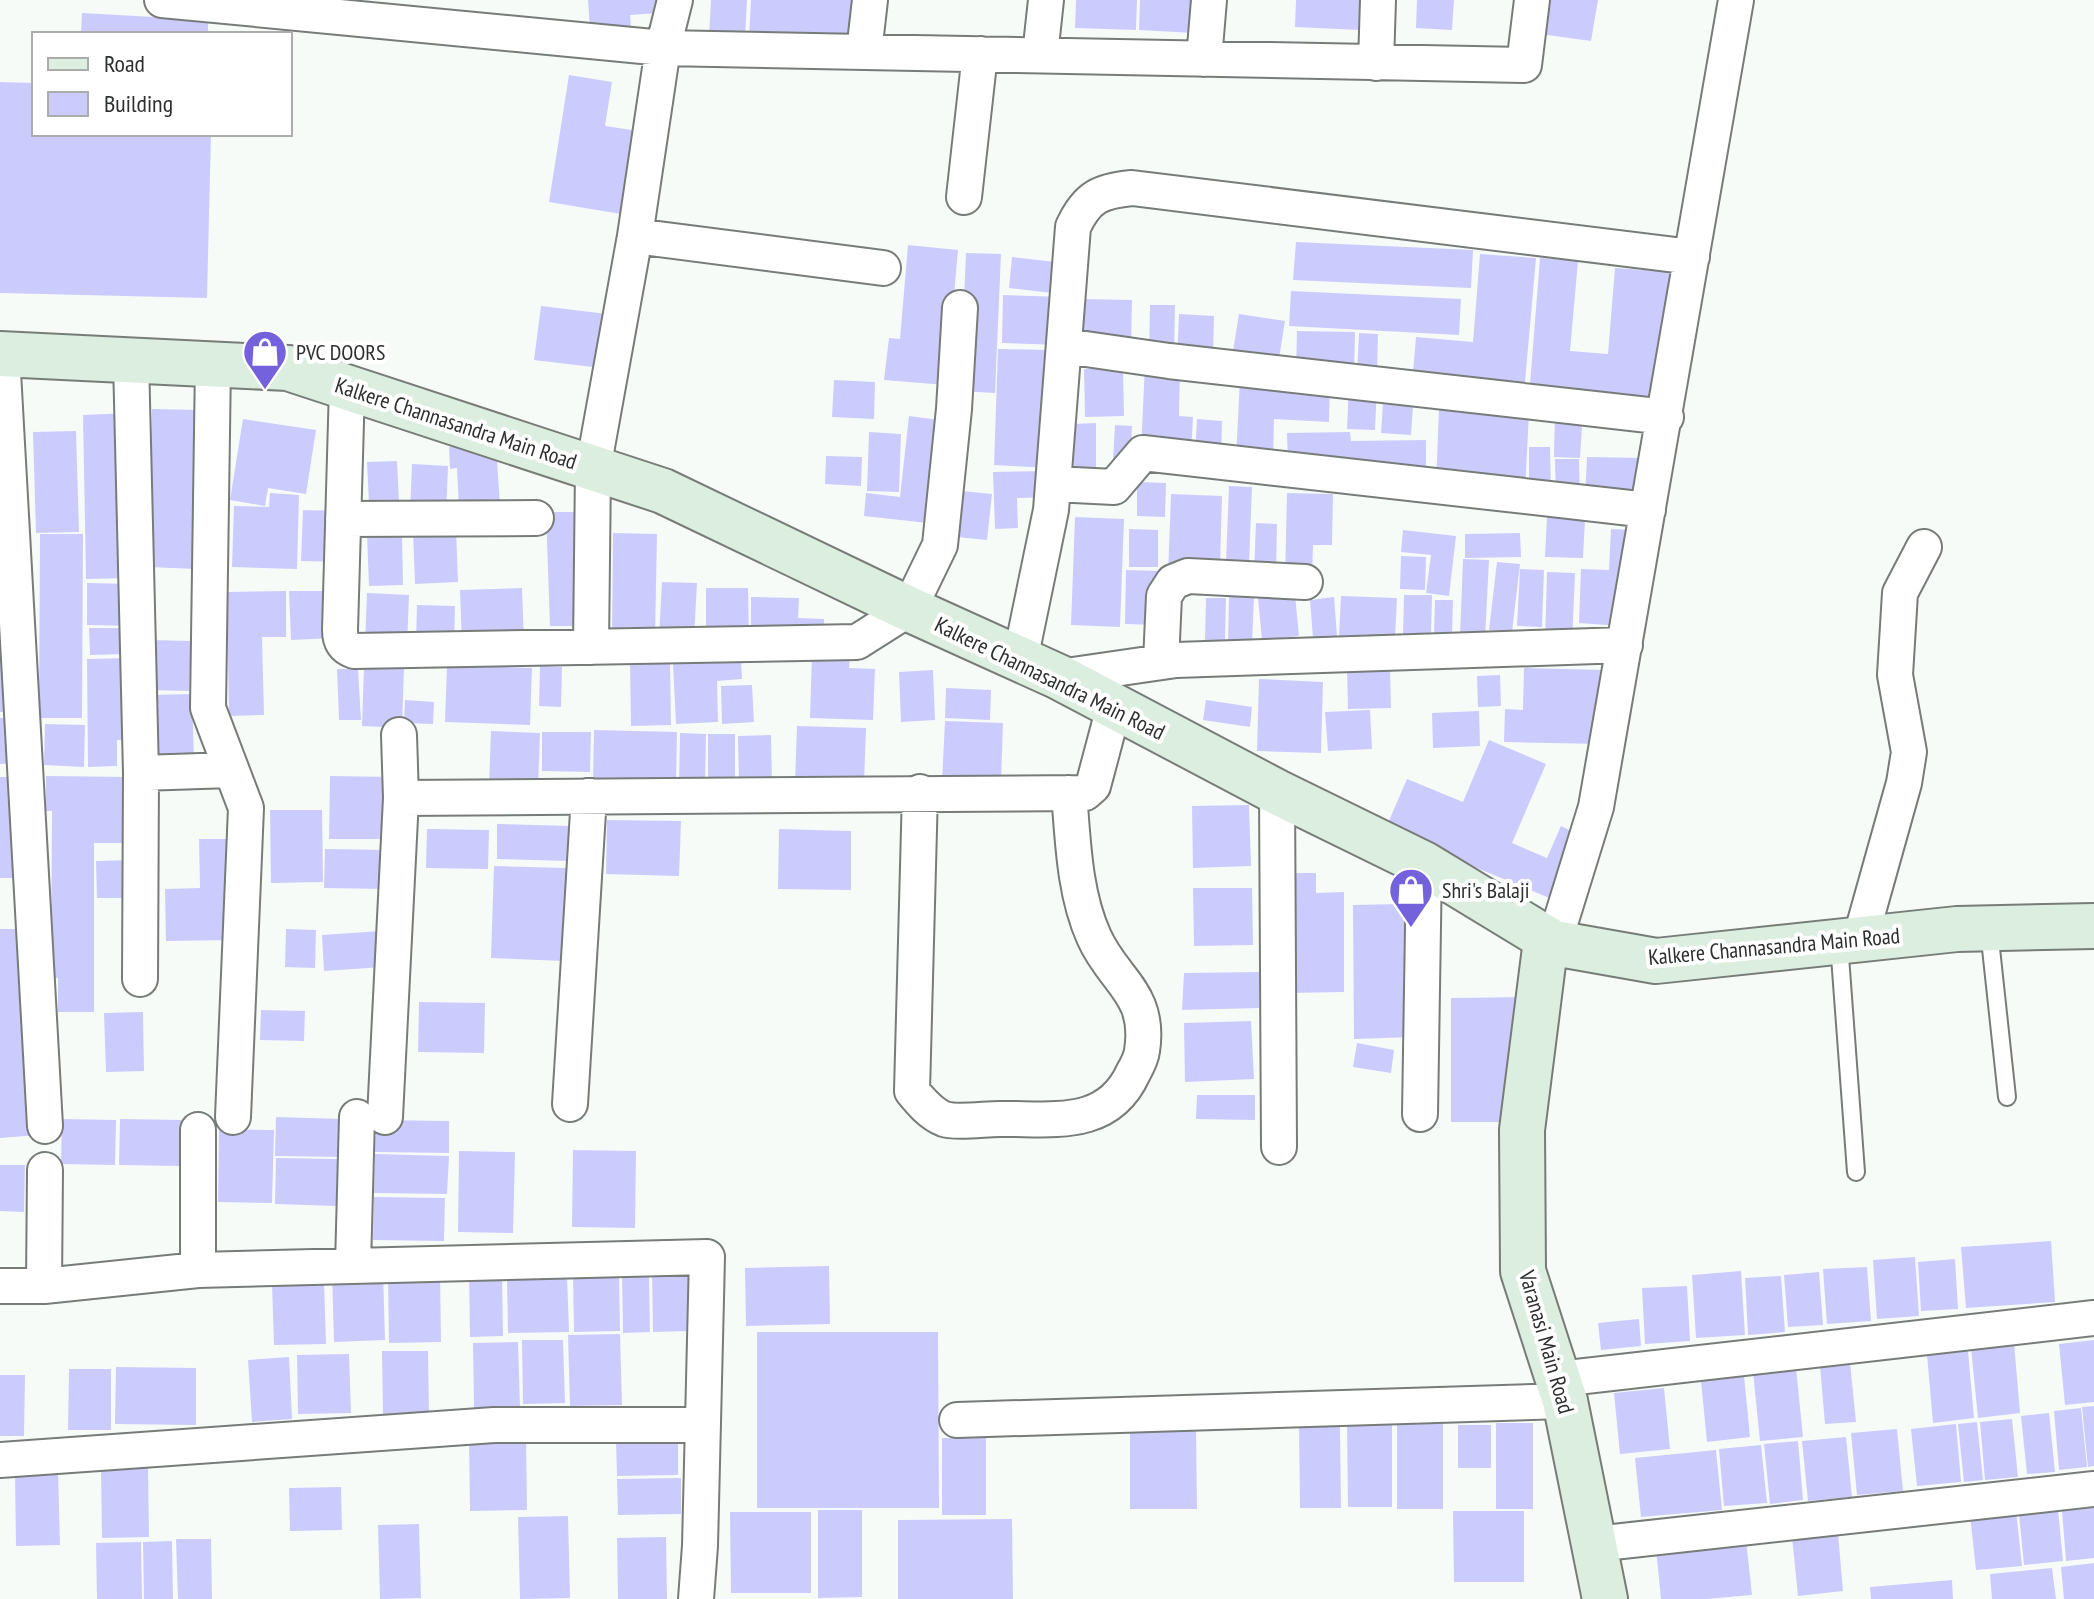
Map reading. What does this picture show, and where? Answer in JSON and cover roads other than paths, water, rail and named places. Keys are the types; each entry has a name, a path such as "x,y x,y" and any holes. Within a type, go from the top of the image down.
{"main road":[{"name":"Kalkere Channasandra Main Road","path":"1,354 288,368 663,491 1039,669 1424,864 1550,941 1656,961 1957,929 2094,926"},
{"name":"Varanasi Main Road","path":"1550,941 1522,1130 1523,1271 1562,1390 1604,1599"}],"street":[{"path":"162,0 663,48 1524,65 1532,0"},
{"path":"591,647 593,469 635,236 663,48 675,0"},
{"path":"864,52 870,0"},
{"path":"1040,55 1046,0"},
{"path":"1204,59 1209,0"},
{"path":"1376,63 1378,0"},
{"path":"1550,941 1596,807 1736,0"},
{"path":"964,197 980,54"},
{"path":"1625,645 1039,669 1073,227 1081,210 1096,196 1110,190 1132,188 1692,257"},
{"path":"635,236 883,268"},
{"path":"347,387 340,630 342,643 347,648 354,651 857,642 909,609 940,545 954,409 960,308"},
{"path":"1065,346 1666,417"},
{"path":"1,354 45,1126"},
{"path":"131,360 141,773 140,979"},
{"path":"213,363 208,708 246,808 233,1117"},
{"path":"1054,484 1114,487 1143,453 1648,510"},
{"path":"343,519 536,518"},
{"path":"1850,941 1904,783 1909,752 1895,675 1900,593 1924,547"},
{"path":"1161,662 1164,596 1173,582 1188,576 1305,582"},
{"path":"401,798 1085,793 1093,786 1114,707"},
{"path":"353,1265 371,1117 401,798 399,735"},
{"path":"141,773 231,770"},
{"path":"920,792 912,1091 926,1107 946,1120 1083,1117 1109,1106 1128,1085 1142,1055 1145,1022 1138,1003 1094,938 1083,904 1075,862 1069,793"},
{"path":"1277,792 1279,1147"},
{"path":"570,1104 589,796"},
{"path":"1420,1114 1424,864"},
{"path":"198,1130 198,1270"},
{"path":"44,1286 45,1170"},
{"path":"0,1286 44,1286 198,1270 707,1257 696,1599"},
{"path":"957,1420 1562,1390 2094,1318"},
{"path":"0,1460 494,1425 703,1425"},
{"path":"1595,1544 2094,1489"}],"lane":[{"path":"1988,929 2007,1097"},
{"path":"1850,941 1856,1172"}],"place":[{"name":"PVC DOORS","path":"265,391"},
{"name":"Shri's Balaji","path":"1411,929"}]}
